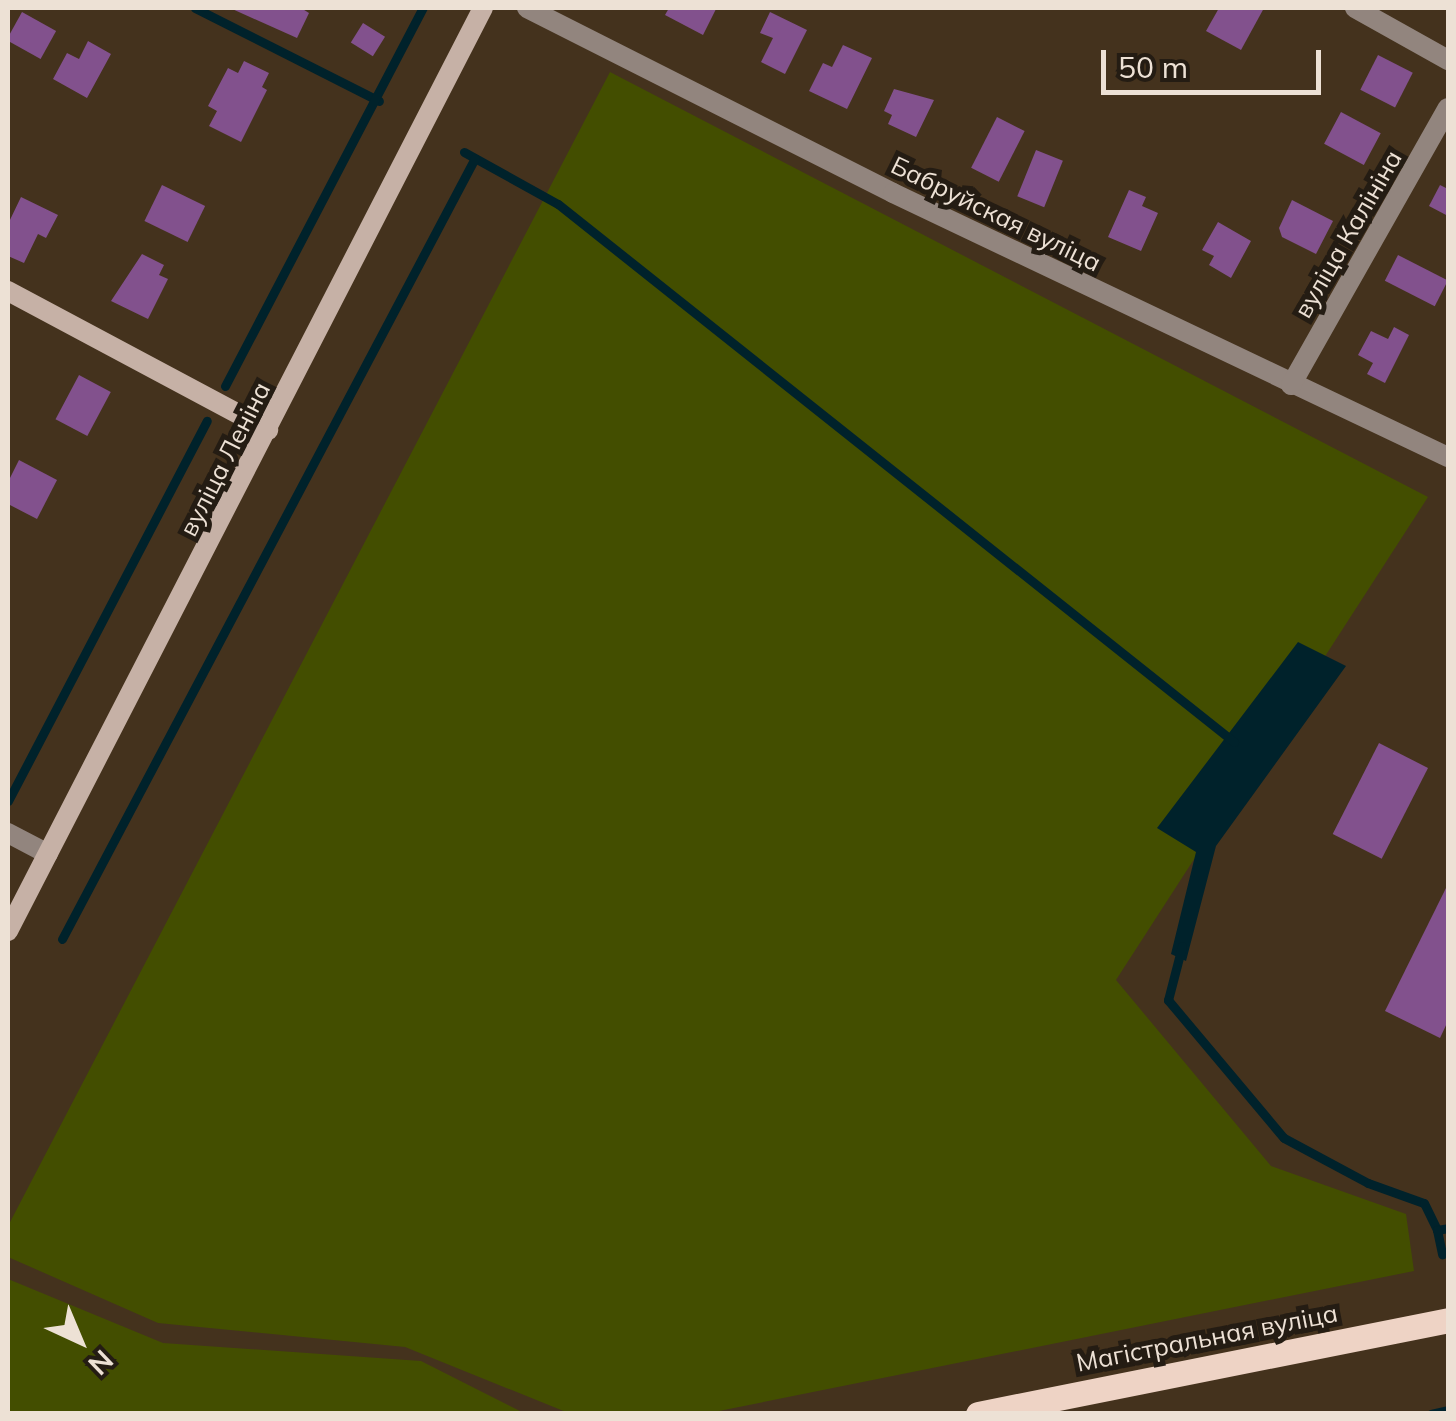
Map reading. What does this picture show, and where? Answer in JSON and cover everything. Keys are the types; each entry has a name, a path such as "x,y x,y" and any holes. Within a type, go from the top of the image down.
{"main road":[{"name":"вуліца Леніна","path":"8,931 483,8"},
{"path":"8,291 268,430"},
{"name":"Магістральная вуліца","path":"978,1414 1448,1320"}],"street":[{"name":"Бабруйская вуліца","path":"527,8 1291,386 1448,457"},
{"path":"1355,8 1448,60"},
{"name":"вуліца Калініна","path":"1291,386 1448,108"},
{"path":"8,833 48,854"}],"green space":[{"path":"610,72 1428,497 1116,980 1271,1166 1406,1214 1414,1271 709,1413 571,1414 405,1347 158,1323 8,1257 8,1226"},
{"path":"8,1279 163,1343 421,1361 524,1413 8,1413"}],"water":[{"path":"1298,642 1346,666 1216,846 1186,961 1171,954 1196,852 1157,828"}],"building":[{"path":"230,8 301,8 309,13 297,38"},
{"path":"669,8 716,9 703,35 665,15"},
{"path":"1219,8 1264,8 1241,50 1206,31"},
{"path":"22,12 56,31 41,59 8,41"},
{"path":"770,12 807,30 785,74 761,62 773,38 760,33"},
{"path":"363,23 385,37 373,56 351,43"},
{"path":"88,41 111,54 87,98 53,79 67,53 79,59"},
{"path":"843,45 872,58 847,109 809,91 823,63 832,67"},
{"path":"1378,55 1413,73 1395,107 1360,90"},
{"path":"244,61 269,73 262,87 267,90 241,142 209,126 217,111 208,106 228,68 238,73"},
{"path":"894,89 934,100 916,137 888,124 892,115 884,111"},
{"path":"1341,112 1381,133 1364,165 1324,144"},
{"path":"997,117 1025,131 999,182 971,168"},
{"path":"1036,150 1063,161 1044,207 1017,196"},
{"path":"162,185 205,206 188,242 144,221"},
{"path":"1440,185 1448,189 1448,216 1429,206"},
{"path":"1129,190 1146,197 1142,206 1158,213 1141,251 1108,237"},
{"path":"21,197 58,215 46,238 38,234 24,263 8,256 8,224"},
{"path":"1292,200 1333,221 1316,254 1282,237 1279,228"},
{"path":"1218,222 1251,241 1231,278 1209,265 1214,256 1202,250"},
{"path":"142,254 164,265 159,275 168,279 148,319 111,301"},
{"path":"1398,255 1448,280 1435,306 1385,281"},
{"path":"1394,327 1409,335 1385,383 1367,374 1373,363 1358,355 1371,331 1388,339"},
{"path":"79,375 111,392 87,436 56,419"},
{"path":"19,460 57,480 37,519 8,504 8,482"},
{"path":"1379,743 1428,768 1382,859 1333,834"},
{"path":"1448,884 1448,1021 1440,1038 1385,1011"}],"waterway":[{"path":"195,8 379,101"},
{"path":"225,386 423,8"},
{"path":"464,152 558,204 1234,742"},
{"path":"62,939 475,158"},
{"path":"8,801 207,421"},
{"path":"1182,946 1168,1000 1284,1138 1368,1183 1424,1203 1437,1230 1448,1228"},
{"path":"1437,1230 1442,1254"},
{"path":"1431,1414 1448,1410"}]}
